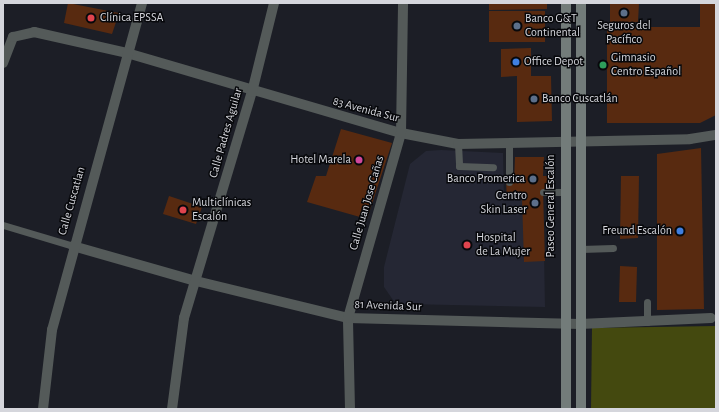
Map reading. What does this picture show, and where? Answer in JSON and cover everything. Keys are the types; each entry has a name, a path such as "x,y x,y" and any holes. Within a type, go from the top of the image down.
{"main road":[{"name":"Paseo General Escalón","path":"566,3 563,192 566,409"},
{"path":"581,3 581,409"}],"street":[{"name":"Calle Cuscatlan","path":"43,409 52,330 73,246 142,3"},
{"name":"Calle Padres Aguilar","path":"172,409 177,350 252,92 274,3"},
{"name":"Calle Juan Jose Cañas","path":"350,409 348,318 401,133 403,3"},
{"name":"83 Avenida Sur","path":"3,63 8,44 19,33 34,32 127,53 252,92 401,133 458,144 690,139 716,135"},
{"name":"81 Avenida Sur","path":"73,246 196,281 348,318 580,324 711,318"}],"lane":[{"path":"458,144 459,166 493,168"},
{"path":"508,182 509,144"},
{"path":"543,192 563,192"},
{"path":"3,224 73,246"},
{"path":"582,249 613,248"},
{"path":"647,302 647,322"}],"shaded area":[{"name":"Hospital de La Mujer","path":"441,150 503,153 504,199 543,198 545,307 405,304 393,300 384,287 384,267 410,164 426,151"}],"green space":[{"path":"716,326 716,409 591,409 592,328"}],"building":[{"name":"Clínica EPSSA","path":"68,3 119,13 112,34 64,23"},
{"path":"489,3 547,3 547,9 489,10"},
{"name":"Seguros del Pacífico","path":"610,3 639,3 638,22 610,22"},
{"path":"700,3 716,3 716,115 700,123 607,123 607,27 700,27"},
{"name":"Banco G&T Continental","path":"489,11 545,11 545,42 489,42"},
{"name":"Banco Cuscatlán","path":"531,48 531,76 551,76 552,121 517,122 517,76 501,77 501,49"},
{"name":"Hotel Marela","path":"341,129 392,143 367,219 307,202 316,176 326,176"},
{"name":"Freund Escalón","path":"701,148 704,309 657,310 657,154"},
{"path":"515,157 544,157 543,176 552,176 552,190 543,190 545,261 524,262 522,198 507,199 506,182 514,182"},
{"path":"621,176 639,176 638,238 620,239"},
{"name":"Multiclínicas Escalón","path":"169,196 202,207 196,224 163,214"},
{"path":"620,266 637,267 636,302 619,302"}],"place":[{"name":"Seguros del Pacífico","path":"624,13"},
{"name":"Clínica EPSSA","path":"91,18"},
{"name":"Banco G&T Continental","path":"517,26"},
{"name":"Office Depot","path":"516,62"},
{"name":"Gimnasio Centro Español","path":"603,65"},
{"name":"Banco Cuscatlán","path":"534,99"},
{"name":"Hotel Marela","path":"359,160"},
{"name":"Banco Promerica","path":"533,179"},
{"name":"Centro Skin Laser","path":"535,203"},
{"name":"Multiclínicas Escalón","path":"183,210"},
{"name":"Freund Escalón","path":"680,231"},
{"name":"Hospital de La Mujer","path":"467,245"}]}
